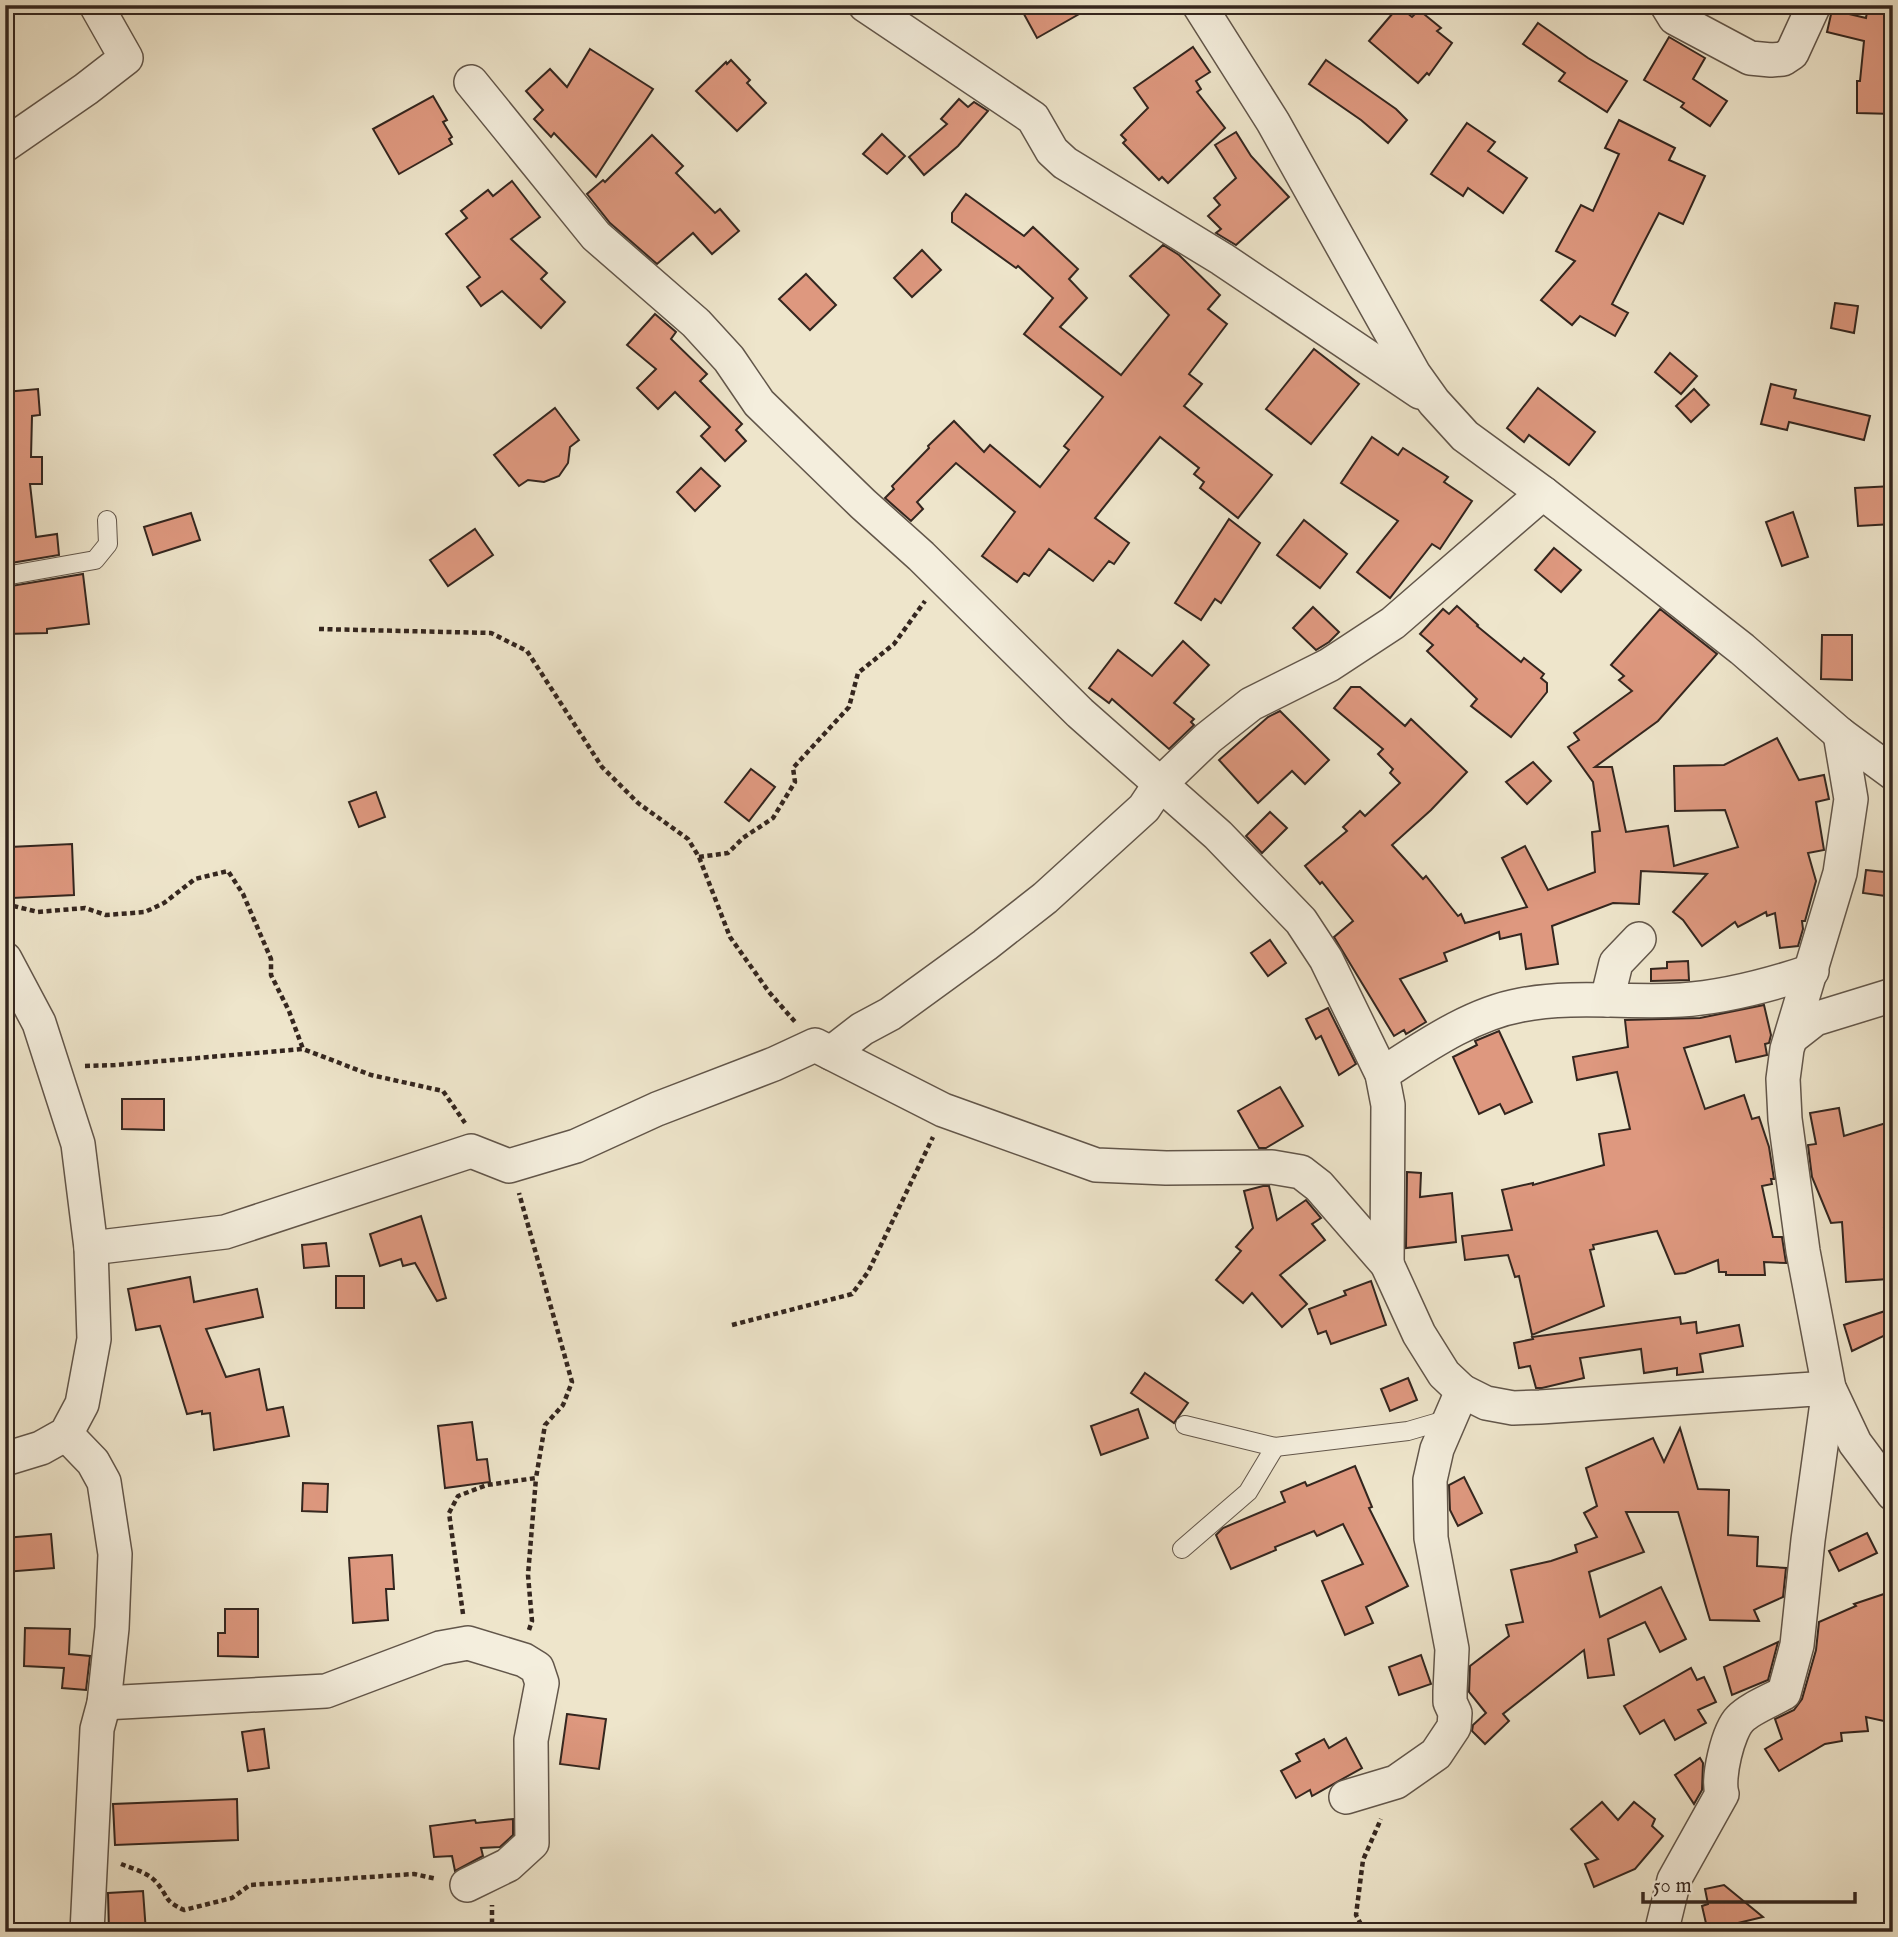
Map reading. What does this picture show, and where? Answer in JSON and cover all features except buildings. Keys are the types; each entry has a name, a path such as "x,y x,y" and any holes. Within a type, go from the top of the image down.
{"street":[{"path":"5,145 126,58 96,5"},
{"path":"865,5 1033,118 1052,151 1065,163 1222,260 1434,402"},
{"path":"1199,5 1273,122 1414,374 1434,402 1465,436 1742,649 1840,734 1893,773"},
{"path":"1667,5 1675,18 1750,58 1771,60 1783,59 1792,53 1814,5"},
{"path":"471,82 596,236 696,323 729,359 760,403 1080,713 1218,835 1301,921 1326,959 1382,1074 1388,1105 1387,1264"},
{"path":"91,1248 225,1232 471,1151 509,1167 576,1146 657,1109 774,1064 823,1049 862,1029 890,1014 1045,898 1144,808 1160,784 1208,738 1251,704 1329,665 1393,623 1542,493"},
{"path":"1840,734 1851,799 1840,873 1787,1049 1783,1079 1785,1119 1803,1251 1829,1388 1855,1443 1893,1494"},
{"path":"1607,1000 1616,963 1639,939"},
{"path":"5,959 39,1023 78,1144 91,1248 94,1339 82,1404 66,1434 41,1448 5,1460"},
{"path":"1382,1074 1441,1036 1520,1005 1607,1000 1683,1000 1767,986 1812,971"},
{"path":"1792,1037 1815,1020 1893,995"},
{"path":"823,1049 943,1110 1096,1165 1166,1168 1272,1167 1301,1172 1319,1186 1387,1264 1419,1334 1444,1374 1455,1405 1437,1449 1430,1480 1431,1538 1452,1649 1450,1691 1455,1713 1454,1727 1436,1754 1396,1782 1346,1797"},
{"path":"1455,1405 1486,1403 1513,1408 1829,1388"},
{"path":"1665,1932 1663,1925 1675,1880 1722,1794 1720,1788 1724,1753 1739,1719 1784,1693 1797,1644 1829,1388"},
{"path":"66,1434 93,1462 104,1482 115,1554 112,1628 104,1703 97,1729 87,1932"},
{"path":"104,1703 326,1691 440,1648 468,1643 524,1660 537,1668 542,1683 531,1740 532,1843 508,1865 467,1885"}],"lane":[{"path":"5,576 95,560 108,544 107,520"},
{"path":"1185,1424 1275,1447 1408,1431 1455,1405"},
{"path":"1182,1549 1248,1492 1275,1447"}],"path":[{"path":"699,857 728,853 743,838 773,818 794,782 793,768 849,707 858,673 894,644 942,577"},
{"path":"318,629 491,633 527,651 602,766 638,803 688,839 699,857 730,937 769,992 823,1049"},
{"path":"5,904 38,912 85,908 106,915 145,912 164,903 195,879 228,871 243,894 271,959 271,975 289,1011 303,1049"},
{"path":"54,1066 115,1065 303,1049 371,1075 443,1091 465,1122 471,1151"},
{"path":"732,1325 852,1294 867,1272 936,1130 943,1110"},
{"path":"509,1167 525,1207 546,1294 572,1381 563,1405 545,1425 536,1478 528,1575 532,1620 522,1651 524,1660"},
{"path":"468,1643 449,1513 458,1496 487,1485 536,1478"},
{"path":"1365,1932 1356,1915 1363,1860 1396,1782"},
{"path":"92,1853 143,1872 156,1882 169,1903 184,1910 232,1898 250,1885 414,1874 467,1885"}]}
